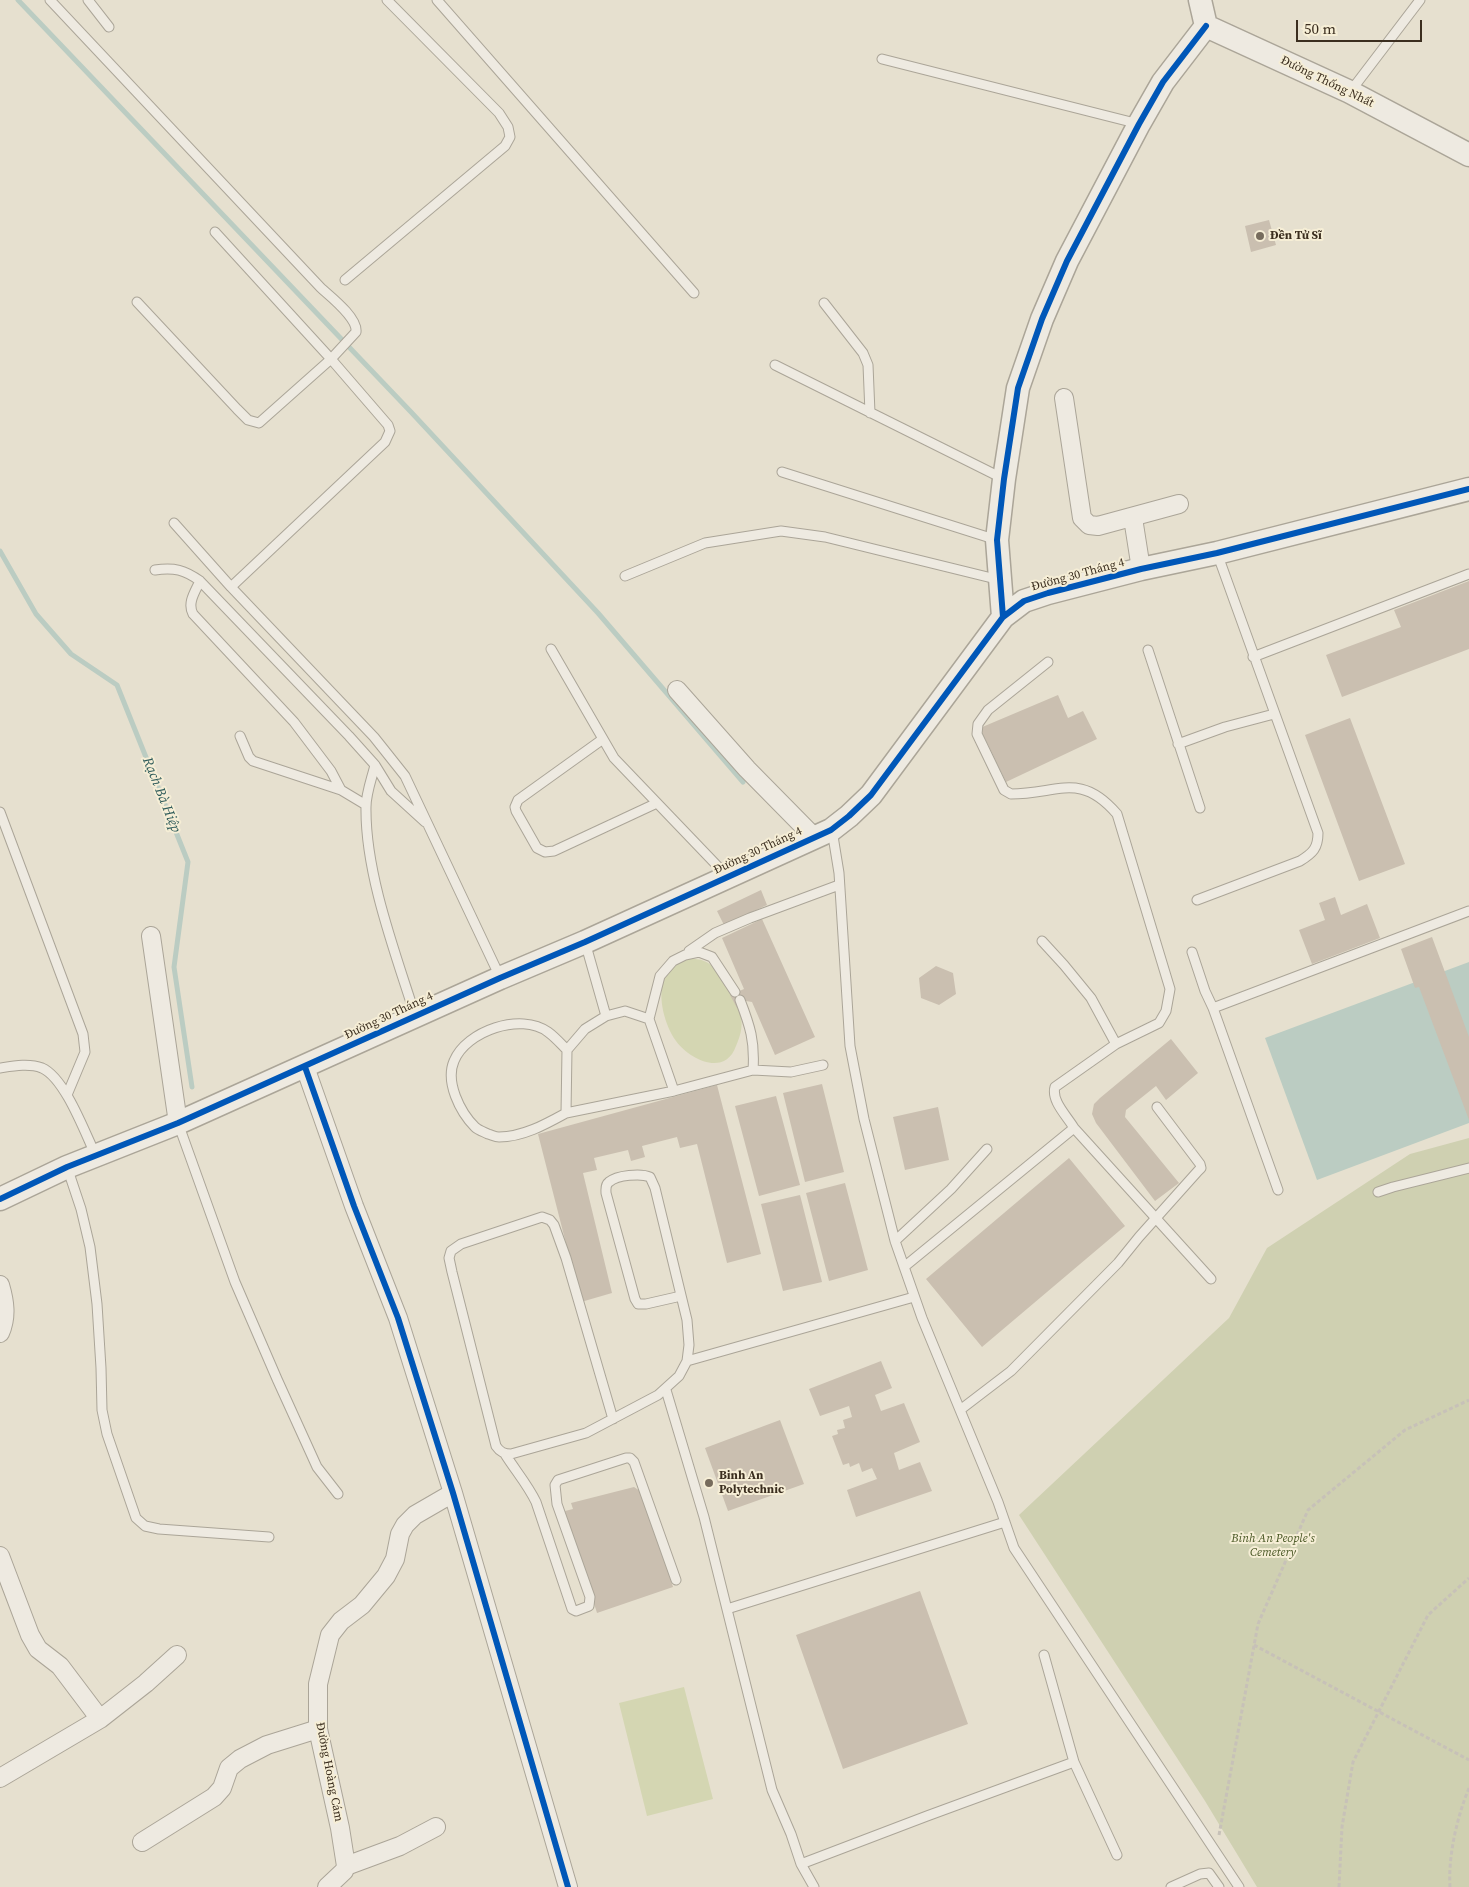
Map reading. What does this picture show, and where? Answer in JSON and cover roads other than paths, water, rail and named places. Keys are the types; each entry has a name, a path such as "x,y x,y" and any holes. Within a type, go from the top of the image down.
{"street":[{"path":"1003,617 997,540 1018,388 1042,319 1068,261 1139,124 1164,82 1206,26 1200,0"},
{"name":"Đường Thống Nhất","path":"1206,26 1350,92 1469,155"},
{"path":"1064,398 1082,518 1089,525 1098,526 1133,518 1179,504"},
{"name":"Đường 30 Tháng 4","path":"0,1199 67,1167 178,1123 305,1067 823,834 849,816 871,795 1003,617 1024,602 1141,569 1217,553 1469,489"},
{"path":"1133,518 1141,569"},
{"path":"677,690 748,769 823,834"},
{"path":"151,936 178,1123"},
{"path":"305,1067 354,1206 398,1318 453,1493 568,1887"},
{"path":"0,1285 5,1307 4,1321 0,1333"},
{"name":"Đường Hoàng Cám","path":"346,1866 340,1828 318,1729 318,1684 330,1635 341,1621 362,1605 386,1576 395,1559 400,1534 405,1525 415,1516 453,1493"},
{"path":"0,1556 30,1635 38,1649 60,1666 100,1720"},
{"path":"0,1778 100,1720 177,1655"},
{"path":"142,1842 214,1797 222,1788 229,1768 240,1759 267,1744 318,1729"},
{"path":"327,1887 344,1871 346,1866 400,1846 436,1827"}],"lane":[{"path":"50,0 321,288 339,303 357,328 334,356 260,423 248,420 137,302"},
{"path":"88,0 109,27"},
{"path":"345,280 505,146 510,137 508,127 499,113 387,0"},
{"path":"437,0 694,293"},
{"path":"1350,92 1420,0"},
{"path":"882,59 1139,124"},
{"path":"214,232 334,356 388,424 390,431 385,442 231,586"},
{"path":"824,303 864,353 868,365 870,413"},
{"path":"775,365 1004,479"},
{"path":"782,472 997,540"},
{"path":"174,523 374,737 405,776 500,978"},
{"path":"625,576 705,543 780,531 825,538 1000,580"},
{"path":"1197,900 1300,861 1312,854 1318,844 1318,833 1217,553"},
{"path":"155,570 178,569 188,572 200,581 375,765 391,791 429,826"},
{"path":"1254,657 1469,574"},
{"path":"200,581 190,602 190,609 193,614 294,722 331,771 341,790"},
{"path":"551,649 614,758 729,877"},
{"path":"1148,650 1200,808"},
{"path":"1048,662 988,710 978,724 977,734 1004,790 1010,794 1079,787 1105,800 1117,814 1170,989 1166,1011 1159,1023 1116,1044 1056,1087 1054,1092 1056,1100 1074,1128 1211,1279"},
{"path":"1178,744 1274,714"},
{"path":"240,736 249,758 253,761 341,790 366,805"},
{"path":"603,739 518,800 515,807 516,811 537,848 545,852 554,851 657,803"},
{"path":"375,765 366,805 372,869 415,1016"},
{"path":"0,812 83,1034 85,1052 67,1095"},
{"path":"823,834 840,886 850,1046 864,1119 895,1241 914,1297 1014,1548 1239,1887"},
{"path":"674,1091 649,1018 660,976 673,961 685,955 715,933 780,906 840,886"},
{"path":"1213,1008 1469,911"},
{"path":"1042,941 1091,998 1116,1044"},
{"path":"585,942 606,1016"},
{"path":"685,955 699,952 712,957 738,996 751,1031 754,1050 753,1070"},
{"path":"1192,952 1278,1190"},
{"path":"566,1113 567,1050 585,1029 606,1016 625,1011 649,1018"},
{"path":"567,1050 547,1031 528,1024 504,1024 481,1035 462,1046 453,1062 452,1086 460,1108 476,1128 497,1138 527,1132 566,1113 674,1091 753,1070 792,1072 822,1065"},
{"path":"0,1068 29,1065 42,1068 51,1074 67,1095 96,1156"},
{"path":"960,1410 1010,1371 1118,1263 1201,1168 1200,1164 1157,1107"},
{"path":"178,1123 236,1282 273,1370 317,1467 338,1494"},
{"path":"904,1266 1074,1128"},
{"path":"895,1241 951,1188 987,1149"},
{"path":"67,1167 81,1209 90,1248 98,1314 102,1410 107,1434 136,1518 144,1526 159,1529 268,1537"},
{"path":"1378,1192 1469,1168"},
{"path":"505,1454 511,1454 586,1433 666,1390 680,1376 687,1361 689,1345 687,1320 655,1188 650,1177 644,1175 634,1175 610,1181 606,1186 606,1194 638,1304 681,1296"},
{"path":"613,1419 566,1258 554,1225 550,1220 542,1217 461,1244 451,1251 449,1258 496,1446 505,1454 536,1502 572,1609 576,1610 589,1606 590,1597 557,1504 555,1484 558,1480 626,1458 630,1458 634,1462 676,1580"},
{"path":"687,1361 914,1297"},
{"path":"666,1390 704,1517 772,1790 791,1834 801,1864 814,1887"},
{"path":"727,1609 1005,1522"},
{"path":"1044,1655 1074,1762 1117,1855"},
{"path":"801,1864 1074,1762"},
{"path":"1171,1887 1200,1874 1209,1873 1218,1887"},
{"path":"804,1887 809,1877"}],"waterway":[{"path":"18,0 411,412 598,613 743,782"},
{"name":"Rạch Bà Hiệp","path":"0,551 36,614 71,654 117,685 188,862 174,967 192,1087"}],"place":[{"name":"Đền Tử Sĩ","path":"1260,236"},
{"name":"Binh An Polytechnic","path":"709,1483"}],"park label":[{"name":"Binh An People's Cemetery","path":"1273,1546"}]}
